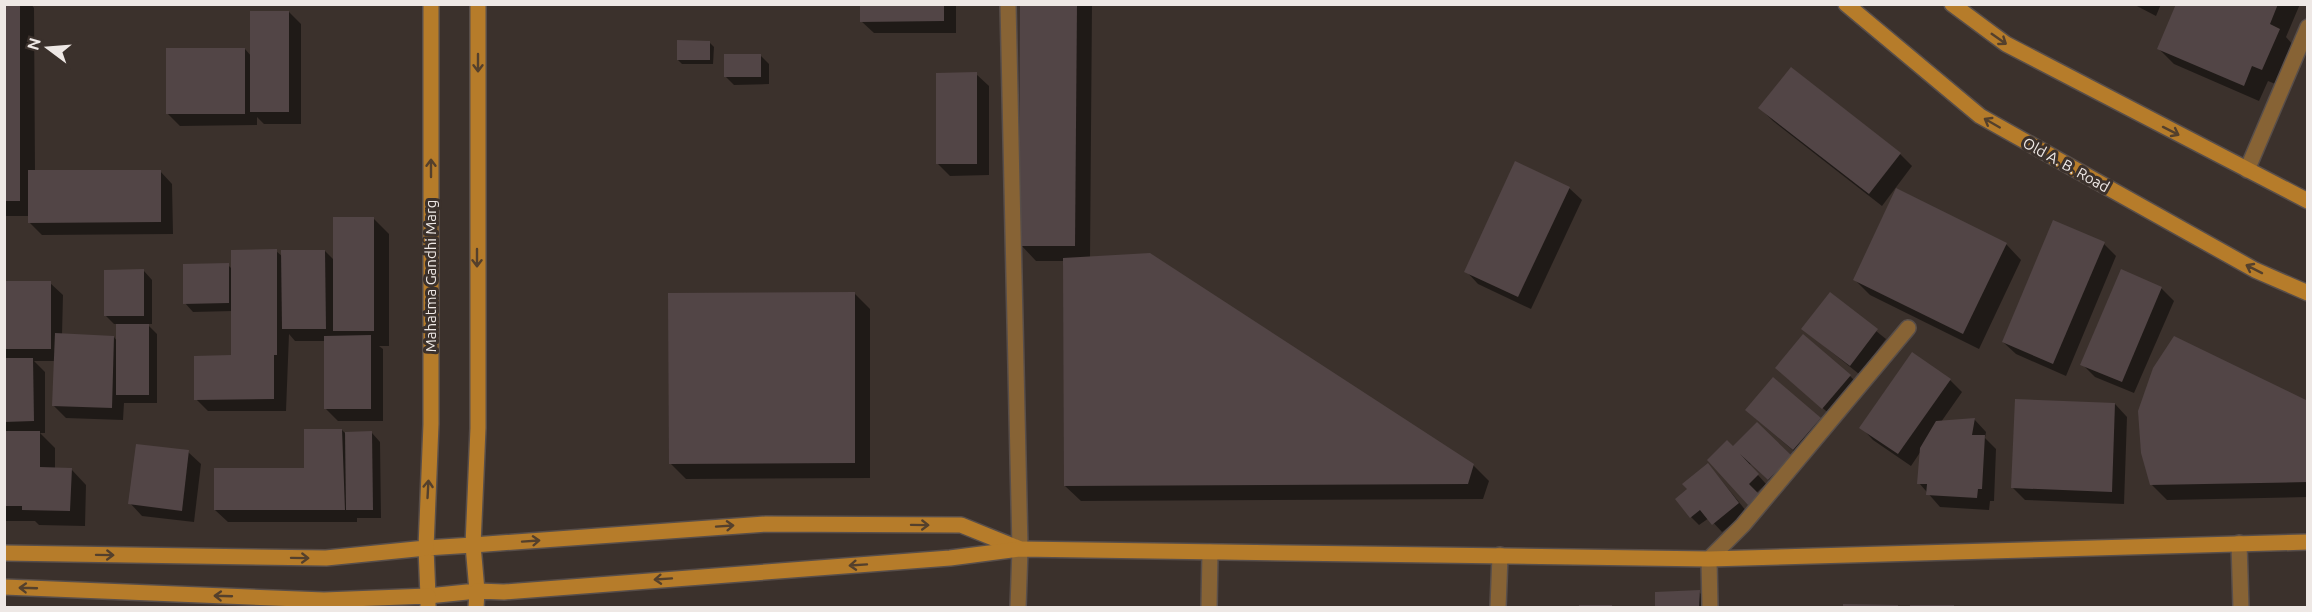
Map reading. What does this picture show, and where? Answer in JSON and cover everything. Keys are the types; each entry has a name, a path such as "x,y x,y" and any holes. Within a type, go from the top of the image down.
{"main road":[{"name":"Mahatma Gandhi Marg","path":"428,602 426,548 432,424 431,4"},
{"path":"476,608 477,591 473,545 477,428 478,4"},
{"name":"Old A. B. Road","path":"1846,4 1980,116 2255,270 2307,293"},
{"path":"1952,4 2006,44 2307,201"},
{"path":"4,553 326,558 426,548 766,524 961,525 1020,549"},
{"path":"4,587 428,602 477,591 504,591 950,558 1020,549 1710,559 2307,542"}],"street":[{"path":"1008,4 1020,549 1018,608"},
{"path":"2247,170 2307,27"},
{"path":"1710,608 1710,559 1743,525 1908,328"},
{"path":"2239,543 2241,608"},
{"path":"1209,608 1210,552"},
{"path":"1498,608 1500,555"}],"building":[{"path":"4,4 20,4 20,201 4,201"},
{"path":"1020,4 1077,4 1075,246 1019,246"},
{"path":"2176,4 2278,4 2270,24 2280,29 2262,70 2252,66 2244,86 2157,49"},
{"path":"860,5 944,5 944,21 860,22"},
{"path":"250,11 289,11 289,112 250,112"},
{"path":"677,40 710,41 710,60 677,60"},
{"path":"166,48 245,48 245,114 166,114"},
{"path":"724,54 761,54 761,77 724,77"},
{"path":"1791,67 1901,153 1869,194 1758,108"},
{"path":"977,72 977,164 936,164 936,73"},
{"path":"1515,161 1570,187 1518,297 1464,272"},
{"path":"28,170 161,170 161,222 28,223"},
{"path":"1896,188 2007,243 1963,334 1853,280"},
{"path":"333,217 374,217 374,331 333,331"},
{"path":"2053,220 2105,242 2053,364 2002,342"},
{"path":"277,249 277,355 274,355 274,399 194,400 194,356 231,355 231,250"},
{"path":"281,250 325,250 326,329 282,329"},
{"path":"1150,253 1474,464 1468,484 1064,486 1063,258"},
{"path":"229,263 229,303 183,304 183,264"},
{"path":"144,269 144,316 104,316 104,270"},
{"path":"2121,269 2162,287 2122,382 2080,365"},
{"path":"4,281 51,281 51,349 4,349"},
{"path":"855,292 855,463 669,464 668,293"},
{"path":"1830,292 1878,329 1850,366 1801,329"},
{"path":"116,324 149,324 149,395 116,395"},
{"path":"55,333 114,336 112,408 52,406"},
{"path":"1803,334 1851,375 1822,409 1775,368"},
{"path":"371,335 371,409 324,409 324,336"},
{"path":"2174,336 2308,401 2308,482 2150,485 2141,453 2138,411 2153,368"},
{"path":"1912,352 1951,379 1898,454 1859,428"},
{"path":"4,358 33,358 34,421 4,422"},
{"path":"1773,377 1821,418 1793,450 1745,410"},
{"path":"2015,399 2115,403 2112,492 2011,488"},
{"path":"1975,418 1972,435 1985,435 1982,489 1978,489 1977,498 1926,495 1927,484 1917,484 1920,448 1936,421"},
{"path":"1757,422 1792,456 1768,480 1740,454 1759,474 1749,484 1759,494 1748,505 1707,460 1727,440 1733,446"},
{"path":"304,429 342,429 345,510 214,510 214,468 304,468"},
{"path":"4,431 40,431 40,467 72,468 70,511 22,510 22,506 4,506"},
{"path":"372,431 373,510 346,510 345,432"},
{"path":"136,444 189,450 182,511 128,504"},
{"path":"1708,463 1739,503 1712,525 1700,510 1690,518 1675,499 1687,489 1682,484"},
{"path":"1700,590 1699,608 1655,608 1655,592"},
{"path":"1843,604 1898,605 1898,608 1843,608"},
{"path":"1579,605 1612,605 1612,608 1579,608"},
{"path":"1910,605 1954,605 1954,608 1910,608"}]}
